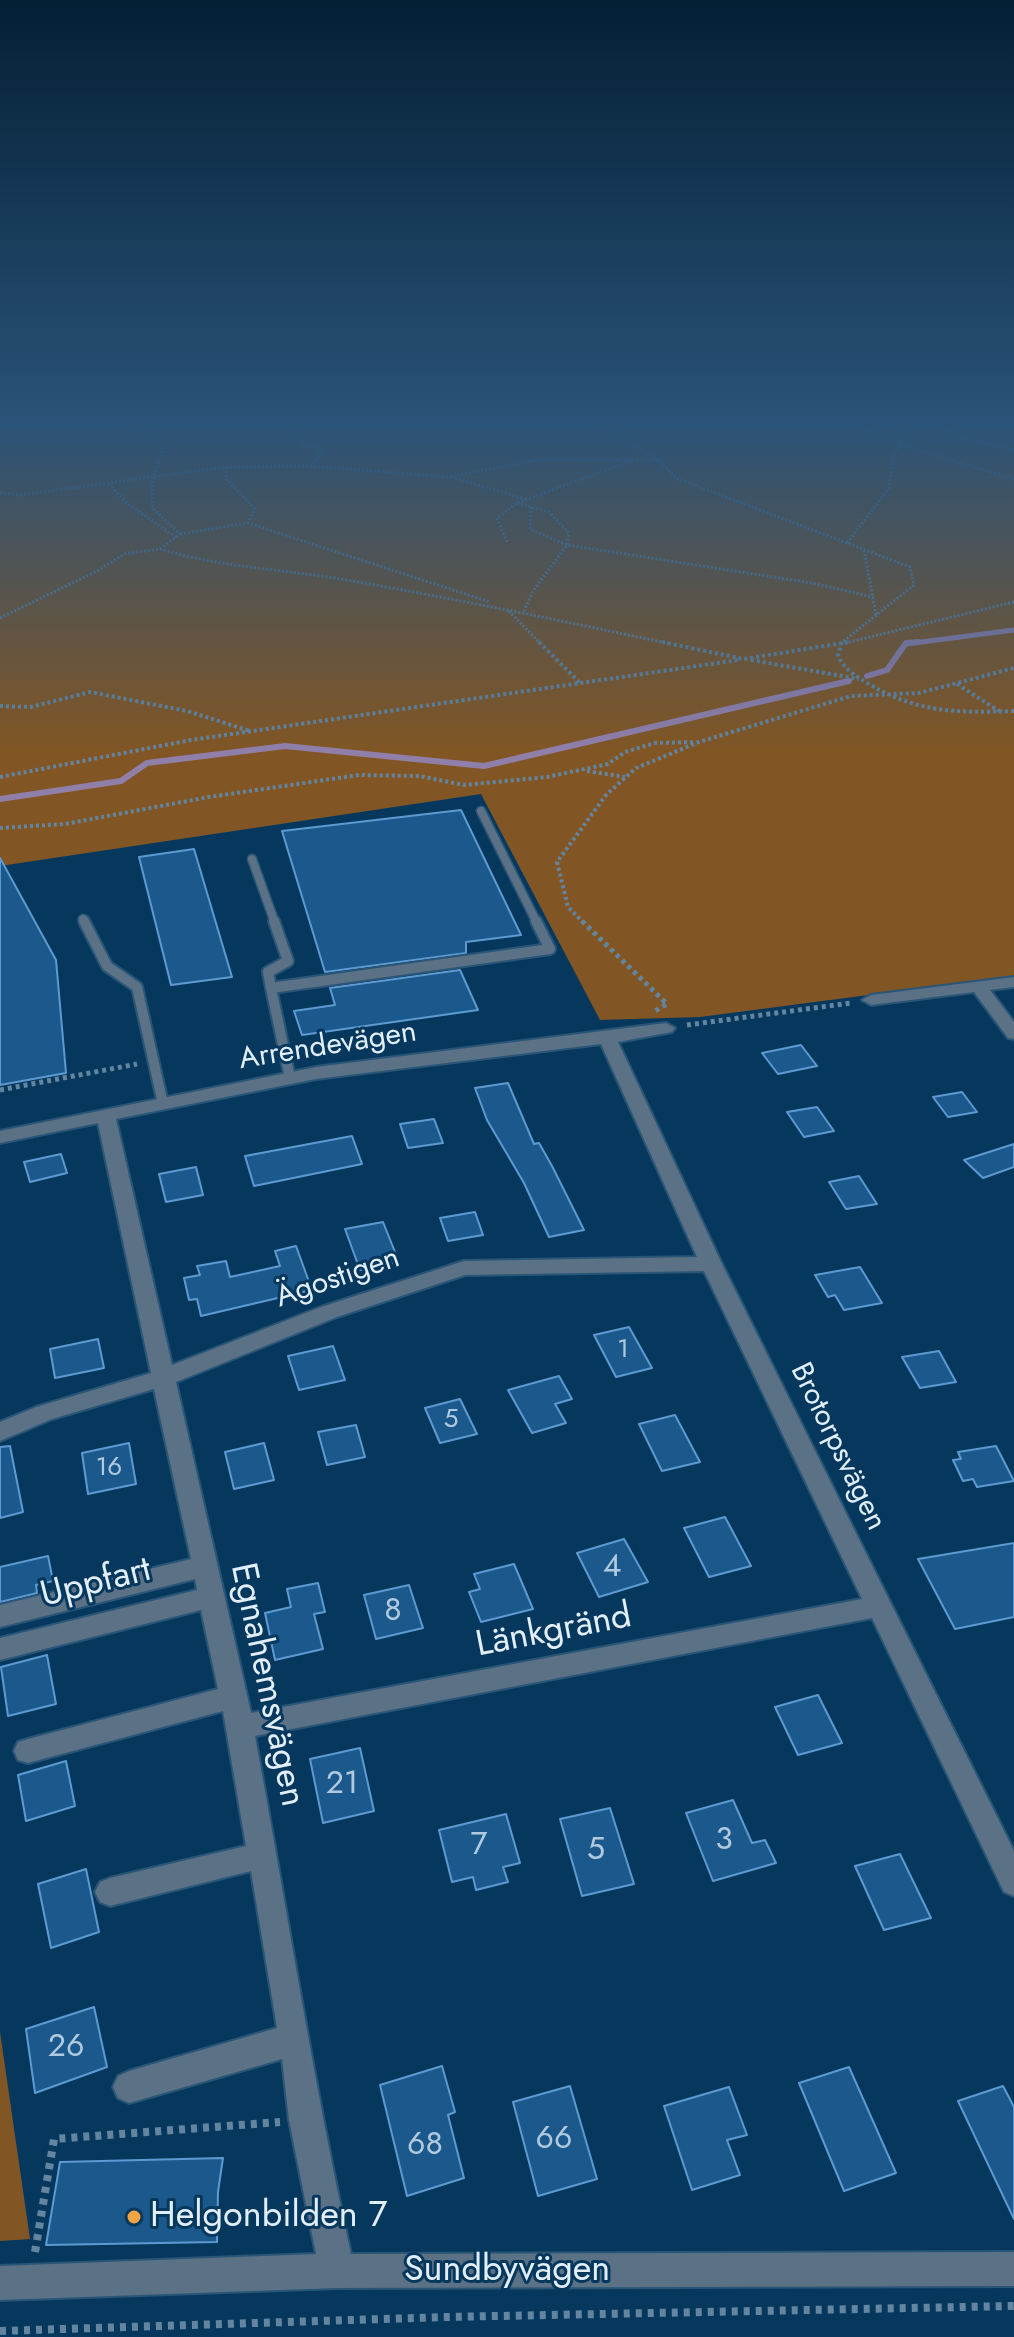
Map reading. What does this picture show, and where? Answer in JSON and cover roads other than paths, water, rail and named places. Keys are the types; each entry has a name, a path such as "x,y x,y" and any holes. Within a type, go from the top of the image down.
{"street":[{"path":"871,1000 1014,982"},
{"path":"979,987 1014,1034"},
{"name":"Arrendevägen","path":"0,1137 290,1078 666,1028"},
{"name":"Brotorpsvägen","path":"613,1036 711,1264 1014,1882"},
{"name":"Egnahemsvägen","path":"106,1116 234,1696 295,2039 305,2120 337,2271"},
{"name":"Ägostigen","path":"0,1432 44,1413 163,1378 329,1312 464,1268 711,1264"},
{"name":"Uppfart","path":"0,1616 205,1566"},
{"name":"Uppfart","path":"0,1649 212,1597"},
{"name":"Länkgränd","path":"240,1727 881,1606"},
{"path":"28,1751 234,1696"},
{"path":"110,1892 263,1855"},
{"path":"129,2087 295,2039"},
{"name":"Sundbyvägen","path":"0,2283 337,2271 1014,2269"}],"lane":[{"path":"271,988 550,949 481,811"},
{"path":"252,859 288,961 268,972 290,1078"},
{"path":"83,919 107,966 137,987 163,1104"}],"waterway":[{"path":"906,644 1014,630"},
{"path":"867,676 887,670 906,643 918,642"},
{"path":"0,799 121,781 147,763 285,746 484,766 849,681"}],"place":[{"name":"Helgonbilden 7","path":"134,2217"}]}
